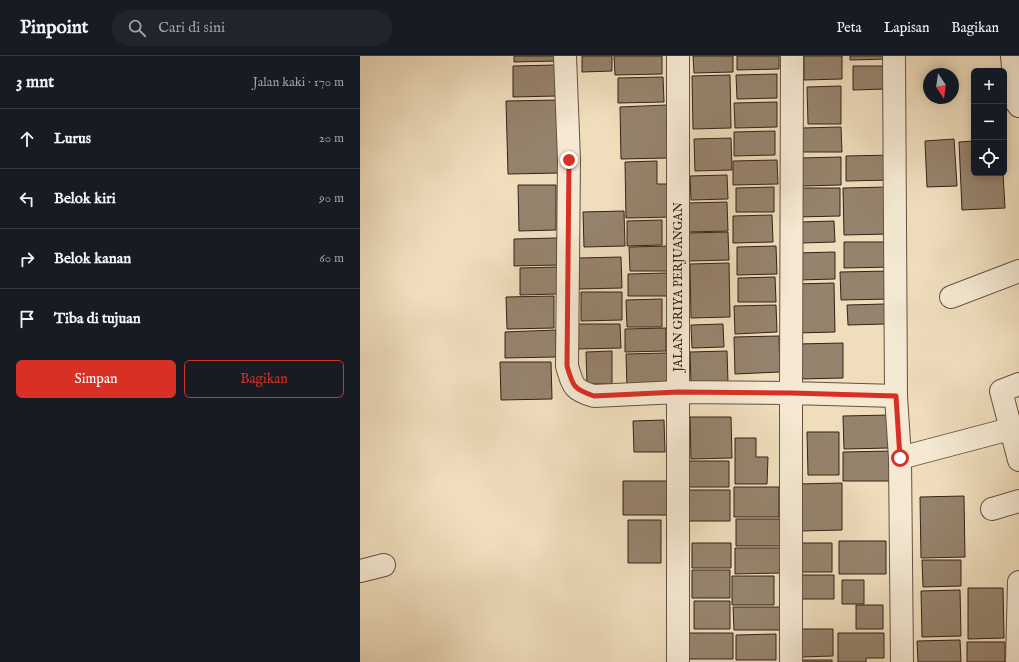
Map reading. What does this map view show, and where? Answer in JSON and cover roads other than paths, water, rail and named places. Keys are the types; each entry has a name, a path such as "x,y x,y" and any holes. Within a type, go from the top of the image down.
{"street":[{"path":"565,56 569,160 567,366 572,384 576,389 594,396 678,392 896,396"},
{"name":"JALAN GRIYA PERJUANGAN","path":"678,56 678,662"},
{"path":"791,662 792,56"},
{"path":"894,56 896,396 900,458 902,662"},
{"path":"1012,56 1016,102 1019,106"},
{"path":"950,298 1019,271"},
{"path":"1019,384 1001,390 1019,460"},
{"path":"900,458 1010,429"},
{"path":"992,509 1019,501"},
{"path":"360,571 384,565"},
{"path":"1017,662 1019,582"}]}
